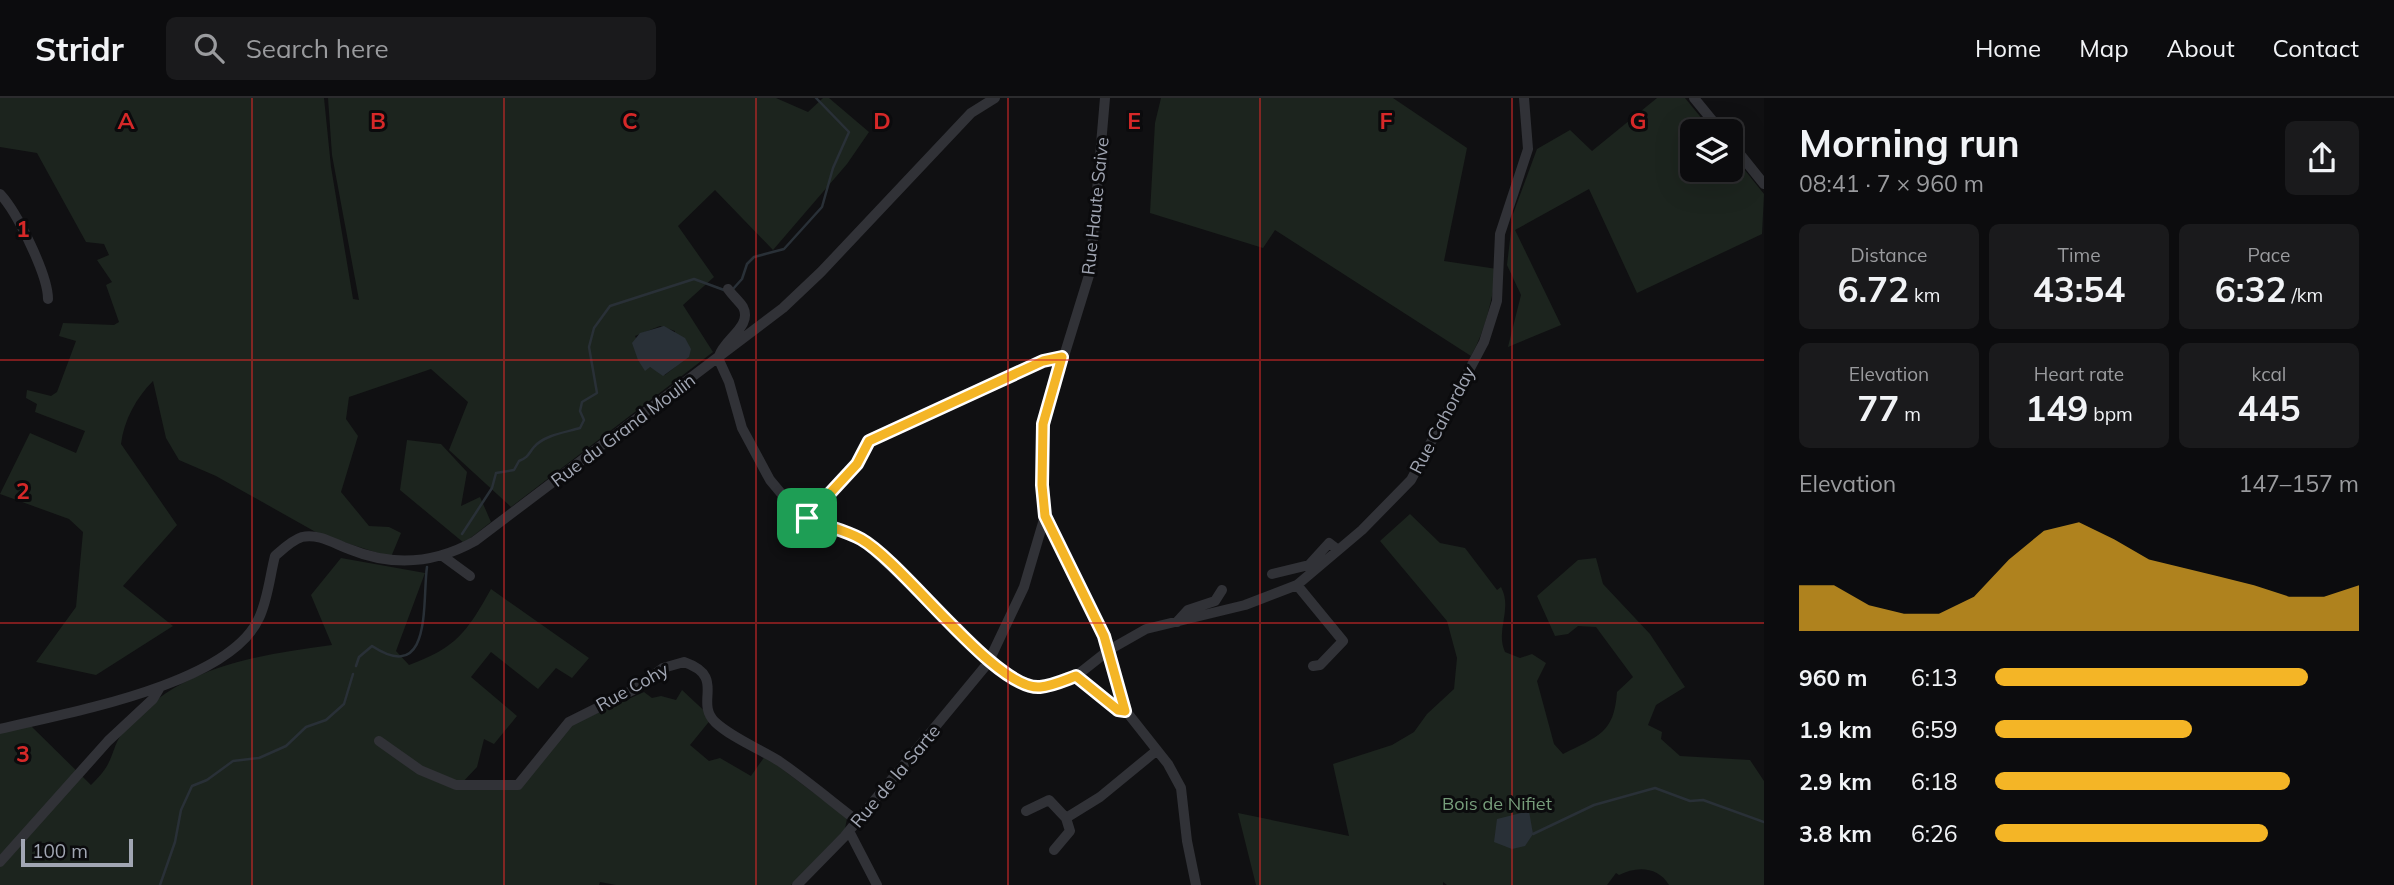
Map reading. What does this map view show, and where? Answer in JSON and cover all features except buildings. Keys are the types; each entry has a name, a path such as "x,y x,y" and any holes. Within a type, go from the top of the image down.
{"street":[{"name":"Rue du Grand Moulin","path":"159,689 236,646 259,618 275,556 302,537 317,536 355,552 401,562 444,557 475,541 718,358 807,287 971,113 995,98"},
{"name":"Rue Haute Saive","path":"1105,98 1090,272 1043,424 1042,485 1045,516 1109,650 1125,711 1181,788 1187,841 1196,885"},
{"name":"Rue Cahorday","path":"1109,650 1146,629 1245,605 1297,584 1395,499 1410,480 1483,342 1497,301 1500,234 1528,149 1524,98"},
{"path":"1694,98 1711,119"},
{"path":"1743,158 1764,184"},
{"path":"0,194 26,240 48,288 48,299"},
{"path":"729,291 743,308 745,317 743,324 721,348 718,358 730,382 736,412 770,480 795,510 807,518 862,540 959,629 988,663 1007,676 1039,687 1076,676 1109,650"},
{"path":"807,518 857,464 869,441 1043,361 1062,357"},
{"name":"Rue Haute Saive","path":"988,663 1024,587 1045,516"},
{"path":"1272,574 1309,565 1329,543 1339,550"},
{"path":"444,557 470,576"},
{"path":"1297,584 1343,641 1321,665 1313,666"},
{"path":"1177,622 1188,610 1214,601 1222,590"},
{"name":"Rue Cohy","path":"379,741 420,770 456,785 518,785 569,722 633,690 663,668 684,662 702,670 707,676 708,707 715,722 781,763 856,820"},
{"name":"Rue de la Sarte","path":"797,885 849,831 988,663"},
{"name":"Rue Haute Saive","path":"1076,676 1118,710 1125,711"},
{"path":"0,729 159,689"},
{"path":"0,862 93,758 153,699 159,689"},
{"path":"1066,818 1100,797 1156,751"},
{"path":"1026,811 1049,800 1066,818 1070,831 1054,850"},
{"path":"849,831 877,885"}],"green space":[{"path":"0,98 324,98 331,167 353,299 359,300 332,155 328,98 776,98 808,112 823,98 829,98 869,132 847,164 773,250 715,190 678,226 714,277 683,305 713,352 511,507 449,450 468,402 431,369 349,397 346,419 358,436 341,492 369,526 389,527 401,533 391,557 321,535 216,476 179,460 166,438 153,381 132,410 121,444 177,525 123,586 173,626 96,675 36,662 76,607 83,532 69,519 0,494 30,433 76,453 85,431 35,412 37,404 26,398 27,390 51,396 57,392 76,341 59,336 63,323 114,325 119,322 106,285 112,282 97,260 109,255 104,244 86,242 37,153 0,147","holes":["660,326 675,331 675,367 665,375 650,367 635,336"]},
{"path":"1161,98 1393,98 1467,148 1444,261 1497,269 1491,303 1471,356 1275,230 1263,248 1150,213 1155,123"},
{"path":"1657,98 1685,98 1702,119 1680,119 1680,182 1743,182 1743,168 1764,194 1762,234 1637,293 1589,189 1515,230 1561,325 1508,347 1521,295 1507,265 1513,214 1537,149 1570,130 1592,151"},
{"path":"407,440 441,444 467,472 461,506 480,497 491,522 464,543 400,490"},
{"name":"Bois de Nifiet","path":"1410,514 1440,543 1465,548 1497,590 1501,587 1505,603 1502,644 1505,652 1520,658 1532,654 1546,663 1537,681 1554,744 1563,754 1602,732 1612,717 1617,692 1633,677 1596,627 1578,626 1568,634 1555,636 1537,596 1578,560 1596,558 1603,584 1650,634 1685,687 1656,705 1648,725 1662,732 1661,739 1680,756 1750,760 1764,781 1764,885 1669,885 1659,874 1639,869 1619,875 1616,873 1607,885 1447,885 1443,882 1443,885 1256,885 1238,813 1349,836 1333,764 1392,745 1414,732 1427,714 1454,689 1457,658 1447,621 1380,541"},
{"path":"341,558 425,573 396,651 409,665 438,652 459,637 475,617 491,589 589,658 572,678 556,668 538,689 491,652 471,677 517,716 494,744 484,739 477,767 460,785 513,784 571,725 644,692 652,698 661,696 676,700 682,690 712,718 690,745 709,761 720,758 751,776 765,756 847,818 845,829 791,885 616,885 600,882 599,885 0,885 0,733 30,725 91,785 106,767 121,735 142,712 165,694 190,680 244,660 332,645 311,595"}],"shaded area":[{"path":"664,326 685,338 691,349 689,357 663,376 650,367 645,371 632,343 640,333"},
{"path":"1529,811 1533,834 1525,846 1512,849 1494,842 1497,819"}],"waterway":[{"path":"733,289 754,257 784,249 822,207 833,168 849,132 816,98"},
{"path":"462,534 492,488 496,473 514,470 519,461 527,457 538,443 580,428 584,420 580,411 582,402 597,393 589,347 594,328 610,306 694,279 724,290"},
{"path":"356,666 359,657 372,646 392,655 406,655 415,647 423,617 427,567"},
{"path":"160,885 175,842 181,810 192,786 207,780 233,761 259,758 286,746 306,727 326,720 344,704 353,674"},
{"path":"1533,834 1594,805 1655,788 1690,801 1703,800 1764,822"}],"route":[{"path":"1062,357 1043,424 1042,485 1045,516 1104,636 1125,711 1118,710 1076,676 1039,687 1007,676 988,663 959,629 862,540 807,518 816,505 857,464 869,441 1043,361 1062,357"}]}
